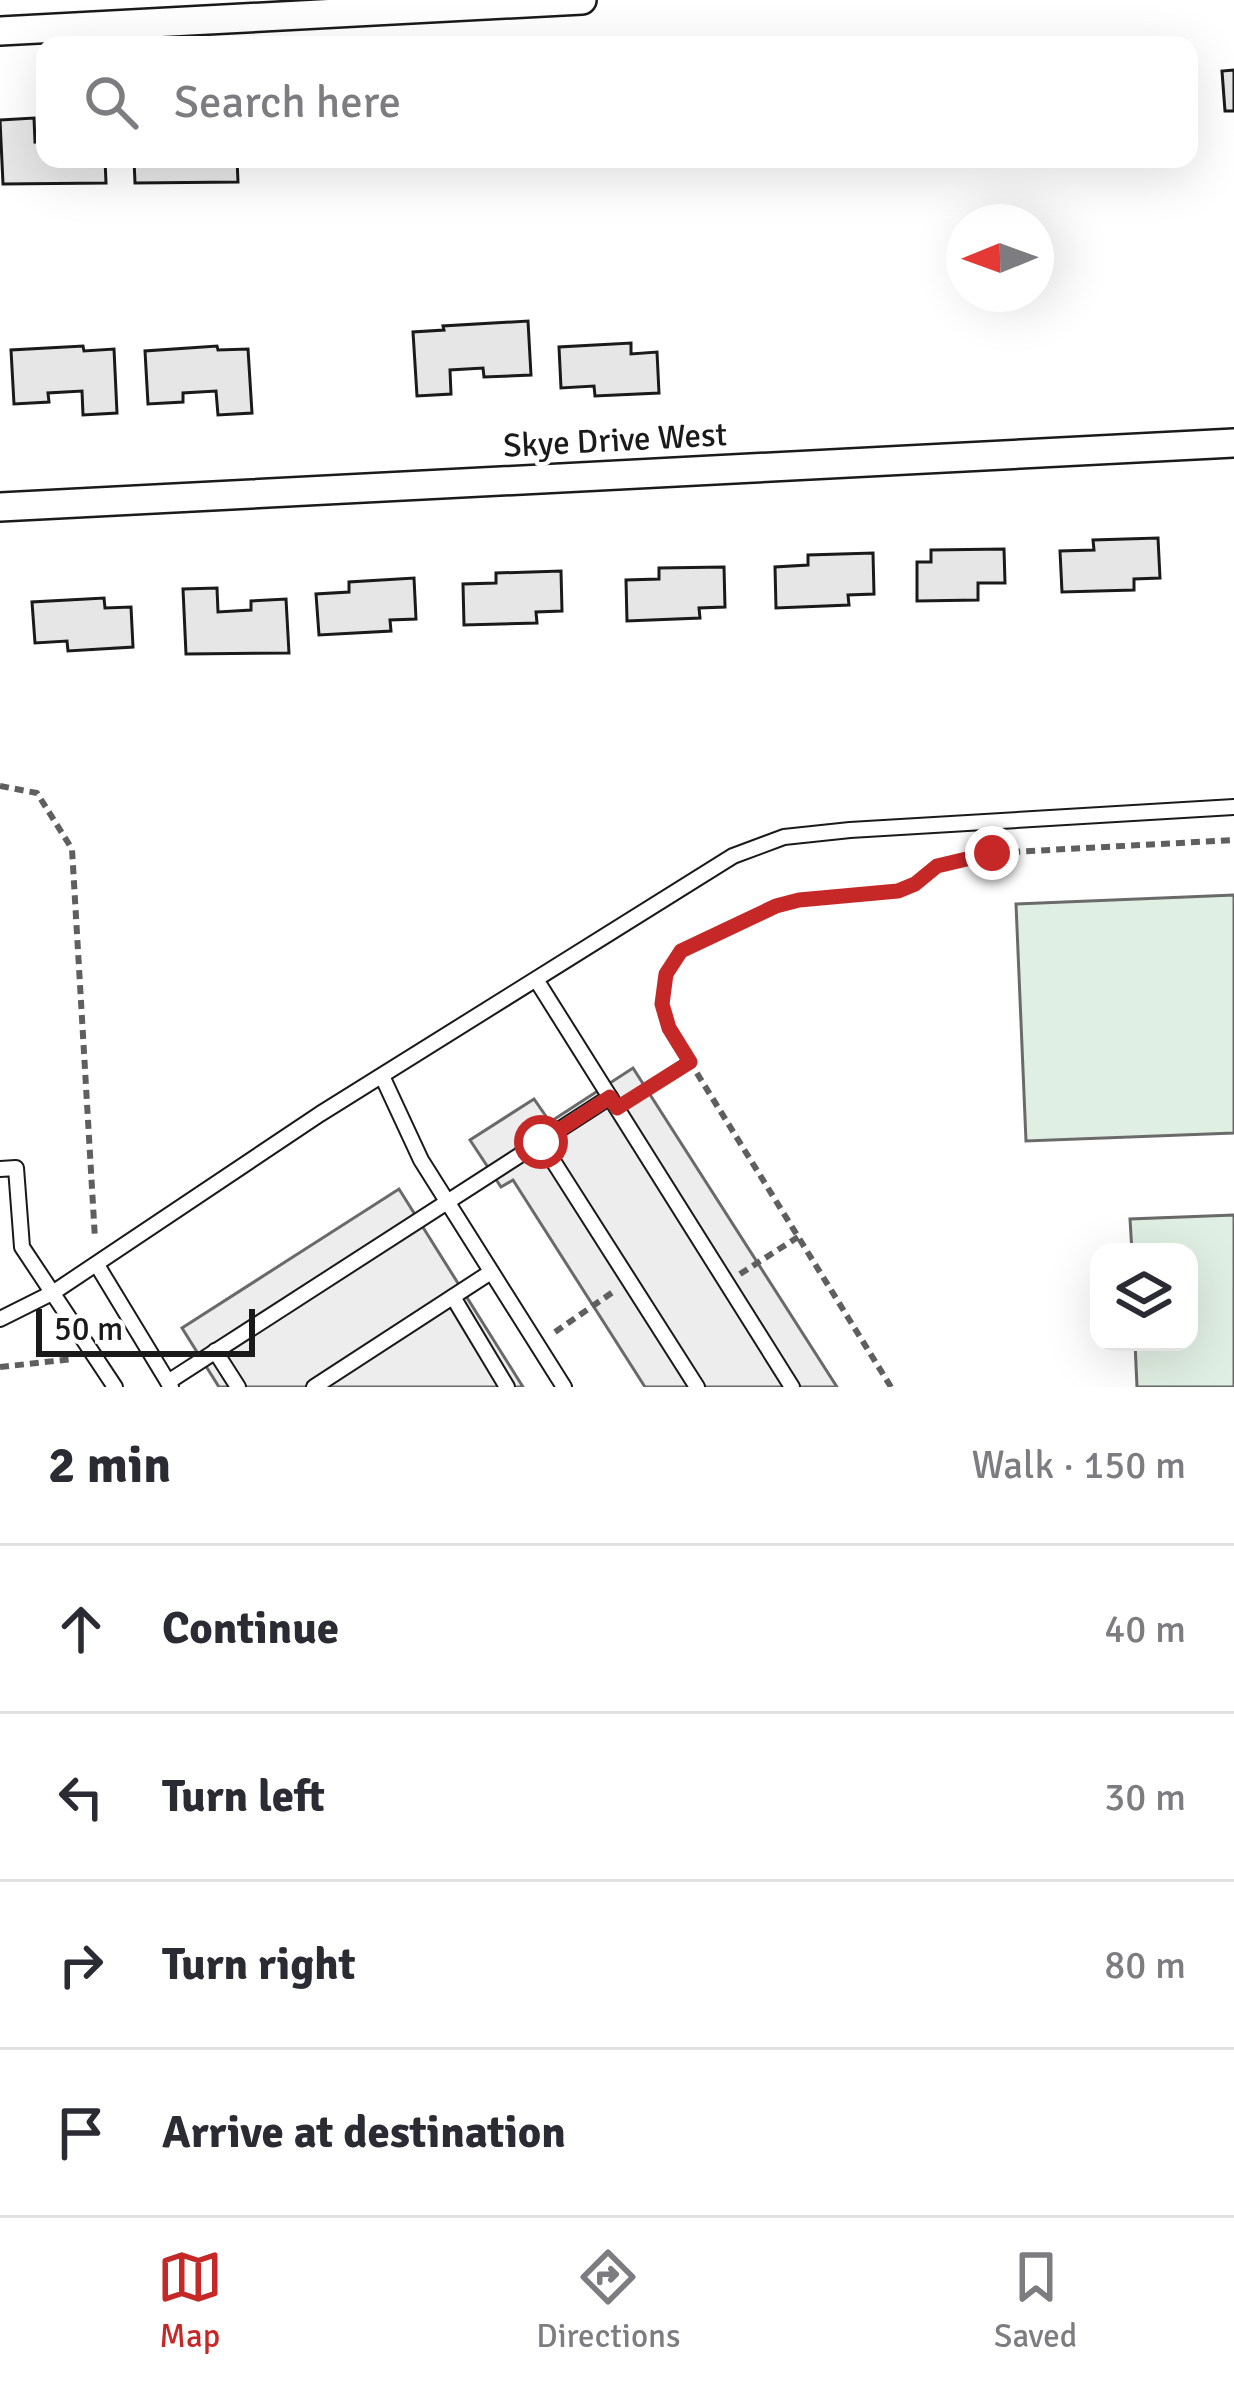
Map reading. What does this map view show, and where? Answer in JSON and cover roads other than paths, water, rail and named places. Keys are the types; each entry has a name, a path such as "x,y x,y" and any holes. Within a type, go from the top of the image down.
{"street":[{"path":"0,31 579,0"},
{"name":"Skye Drive West","path":"0,507 1234,443"}],"lane":[{"path":"0,1319 54,1292 382,1076 733,856 784,837 850,830 1234,807"},
{"path":"536,981 792,1387"},
{"path":"382,1076 421,1160 564,1387"},
{"path":"97,1264 170,1384 541,1142 614,1102"},
{"path":"541,1142 697,1387"},
{"path":"0,1169 16,1168 22,1247 115,1387"},
{"path":"314,1387 491,1272"},
{"path":"453,1297 507,1387"},
{"path":"215,1351 238,1387"}]}
